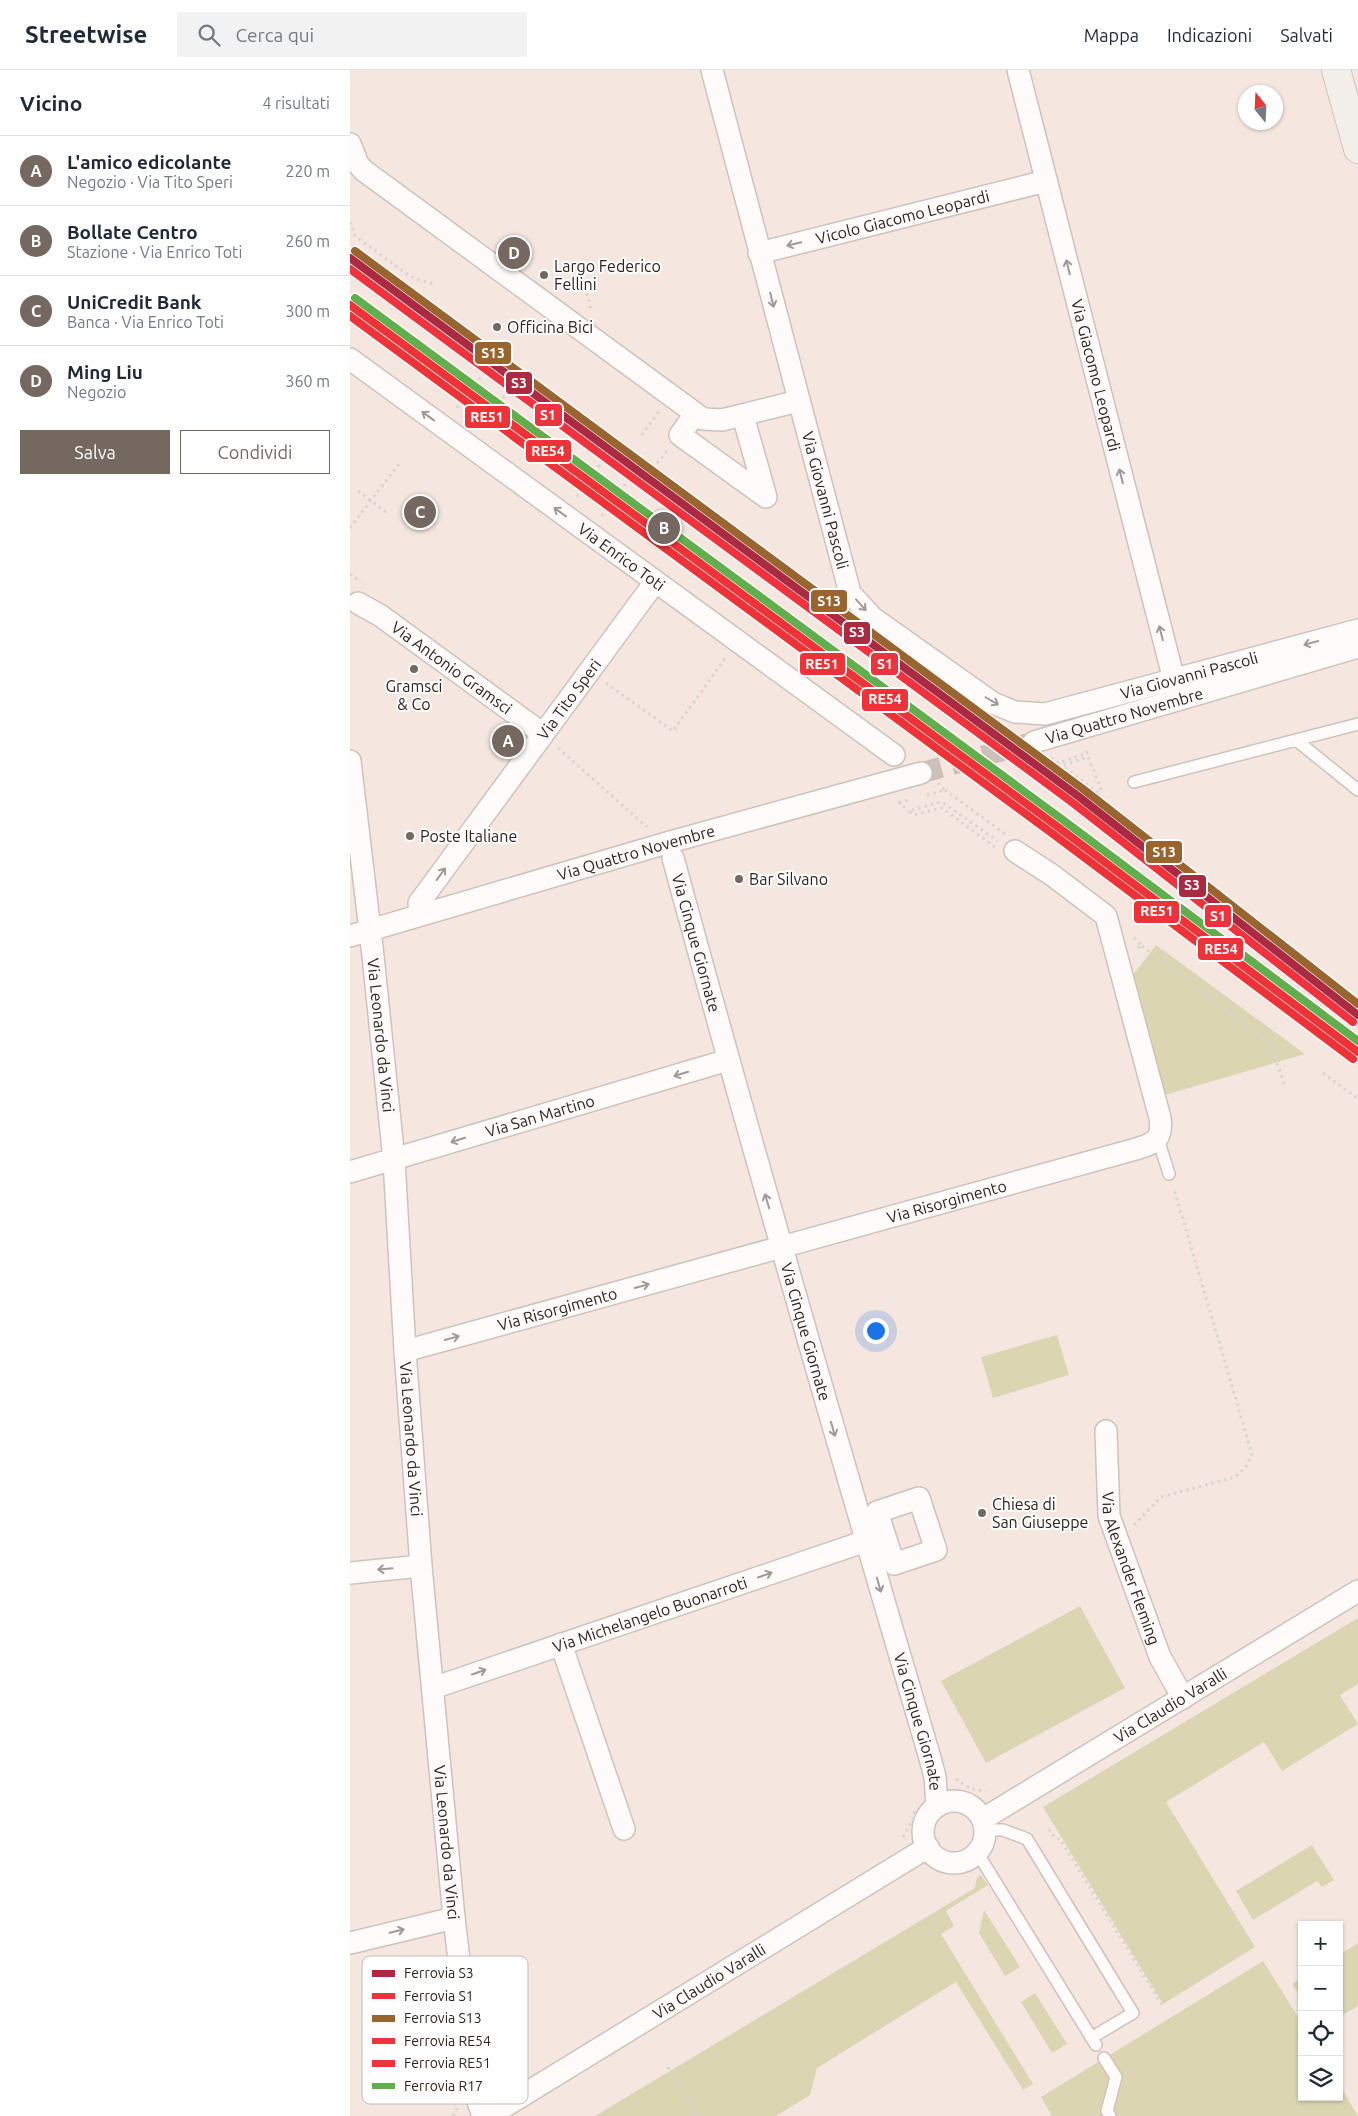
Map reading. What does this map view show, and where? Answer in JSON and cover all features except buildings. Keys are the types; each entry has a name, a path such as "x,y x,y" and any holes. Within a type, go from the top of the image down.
{"street":[{"name":"Via Giovanni Pascoli","path":"712,70 850,592 873,618 993,702 1015,712 1046,714 1358,630"},
{"name":"Via Giacomo Leopardi","path":"1018,70 1174,680"},
{"path":"1336,70 1354,116 1358,149"},
{"path":"350,144 358,164 363,170 703,419 712,421 743,416 798,401"},
{"name":"Vicolo Giacomo Leopardi","path":"759,253 1046,181"},
{"name":"Via Enrico Toti","path":"350,359 894,755"},
{"path":"695,414 680,435 766,497 743,416"},
{"name":"Via Tito Speri","path":"420,915 419,903 656,582"},
{"name":"Via Antonio Gramsci","path":"355,600 381,616 542,734"},
{"name":"Via Quattro Novembre","path":"1034,742 1358,647"},
{"name":"Via Leonardo da Vinci","path":"350,767 360,933 394,1160 405,1351 421,1566 459,1956"},
{"name":"Via Quattro Novembre","path":"360,933 661,845 921,773"},
{"path":"1008,840 1106,916 1160,1118 1162,1128 1158,1139"},
{"name":"Via Cinque Giornate","path":"673,858 728,1060 930,1758 935,1777 937,1806"},
{"name":"Via San Martino","path":"350,1172 728,1060"},
{"name":"Via Risorgimento","path":"405,1351 1136,1149 1151,1144 1158,1139"},
{"name":"Via Alexander Fleming","path":"1106,1431 1109,1516 1160,1657 1183,1698"},
{"name":"Via Michelangelo Buonarroti","path":"433,1688 866,1541"},
{"path":"350,1573 421,1566"},
{"name":"Via Claudio Varalli","path":"984,1824 1183,1698 1358,1591"},
{"path":"561,1644 624,1829"},
{"path":"958,1801 968,1804 977,1810 984,1824 982,1845 976,1854 965,1861 950,1862 933,1855 928,1847 924,1833 924,1825 931,1811 947,1802 958,1801"},
{"name":"Via Claudio Varalli","path":"528,2092 928,1847"},
{"path":"350,1943 454,1918"},
{"name":"Via Leonardo da Vinci","path":"479,2104 483,2116"},
{"name":"Via Claudio Varalli","path":"489,2116 509,2104"}],"lane":[{"path":"1134,782 1353,725 1358,735"},
{"path":"1296,740 1358,790"},
{"path":"1158,1139 1169,1174"},
{"path":"976,1854 983,1862 1094,2042 1133,2013 1026,1839 984,1824"},
{"path":"1104,2058 1116,2077 1107,2111 1110,2116"}],"path":[{"path":"350,222 355,236 407,274 416,279 434,284"},
{"path":"585,287 591,308"},
{"path":"479,380 489,366"},
{"path":"485,371 510,390"},
{"path":"503,398 514,384"},
{"path":"457,408 465,397"},
{"path":"462,401 487,421"},
{"path":"642,435 662,407"},
{"path":"482,426 491,416"},
{"path":"598,467 608,454"},
{"path":"604,459 629,478"},
{"path":"350,528 399,464"},
{"path":"624,486 633,472"},
{"path":"577,497 585,484"},
{"path":"581,490 606,508"},
{"path":"358,491 386,512"},
{"path":"602,516 610,503"},
{"path":"350,574 355,600"},
{"path":"589,671 673,731 737,642"},
{"path":"542,734 653,832"},
{"path":"1058,763 1061,766 1088,757 1096,783 1101,789 1098,793 1065,768"},
{"path":"944,790 1008,840"},
{"path":"892,797 914,815 942,808 996,848 1008,840"},
{"path":"909,811 940,802 997,842 1008,840"},
{"path":"1142,946 1271,1044 1284,1084"},
{"path":"1323,1073 1358,1099"},
{"path":"1118,1540 1161,1497 1235,1476 1246,1467 1252,1454 1169,1174"},
{"path":"953,1776 971,1789 991,1792"},
{"path":"902,1839 912,1819 916,1805"},
{"path":"1049,1829 1055,1838 1060,1839 1162,2005"},
{"path":"668,2067 698,2116"}],"shaded area":[{"path":"1156,945 1305,1054 1165,1095 1133,975"},
{"path":"1057,1335 1069,1375 993,1398 981,1357"},
{"path":"1080,1606 1125,1688 986,1763 941,1681"},
{"path":"1358,1618 1358,1684 1340,1695 1358,1724 1282,1771 1264,1742 1166,1802 1255,1947 1163,2004 1043,1807"},
{"path":"1312,1845 1334,1880 1322,1887 1317,1881 1253,1920 1236,1891"},
{"path":"981,1875 988,1885 946,1911 954,1926 941,1934 1033,2084 1023,2090 956,1982 817,2068 810,2095 776,2116 595,2116 975,1888 977,1877"},
{"path":"984,1910 1020,1967 1005,1976 979,1933"},
{"path":"1358,1943 1358,2006 1343,2015 1343,1966 1343,1952"},
{"path":"1263,1961 1298,2017 1298,2101 1343,2101 1343,2091 1358,2116 1052,2116 1041,2097"},
{"path":"1298,1980 1298,1993 1292,1984"},
{"path":"1035,1993 1067,2044 1052,2053 1021,2002"}],"tunnel":[{"path":"921,773 1034,742"}],"rail line":[{"name":"S13","path":"355,251 1083,789 1358,1004"},
{"name":"S3","path":"350,258 1078,796 1358,1015"},
{"name":"S1","path":"350,269 1073,803 1353,1022"},
{"name":"R17","path":"355,298 1063,820 1358,1041"},
{"name":"RE54","path":"350,305 1058,827 1358,1052"},
{"name":"RE51","path":"350,316 1053,834 1353,1059"}],"place":[{"name":"Ming Liu","path":"514,253"},
{"name":"Largo Federico Fellini","path":"544,275"},
{"name":"Officina Bici","path":"497,327"},
{"name":"UniCredit Bank","path":"420,512"},
{"name":"Bollate Centro","path":"664,528"},
{"name":"Gramsci & Co","path":"414,669"},
{"name":"L'amico edicolante","path":"508,741"},
{"name":"Poste Italiane","path":"410,836"},
{"name":"Bar Silvano","path":"739,879"},
{"name":"Chiesa di San Giuseppe","path":"982,1513"}]}
